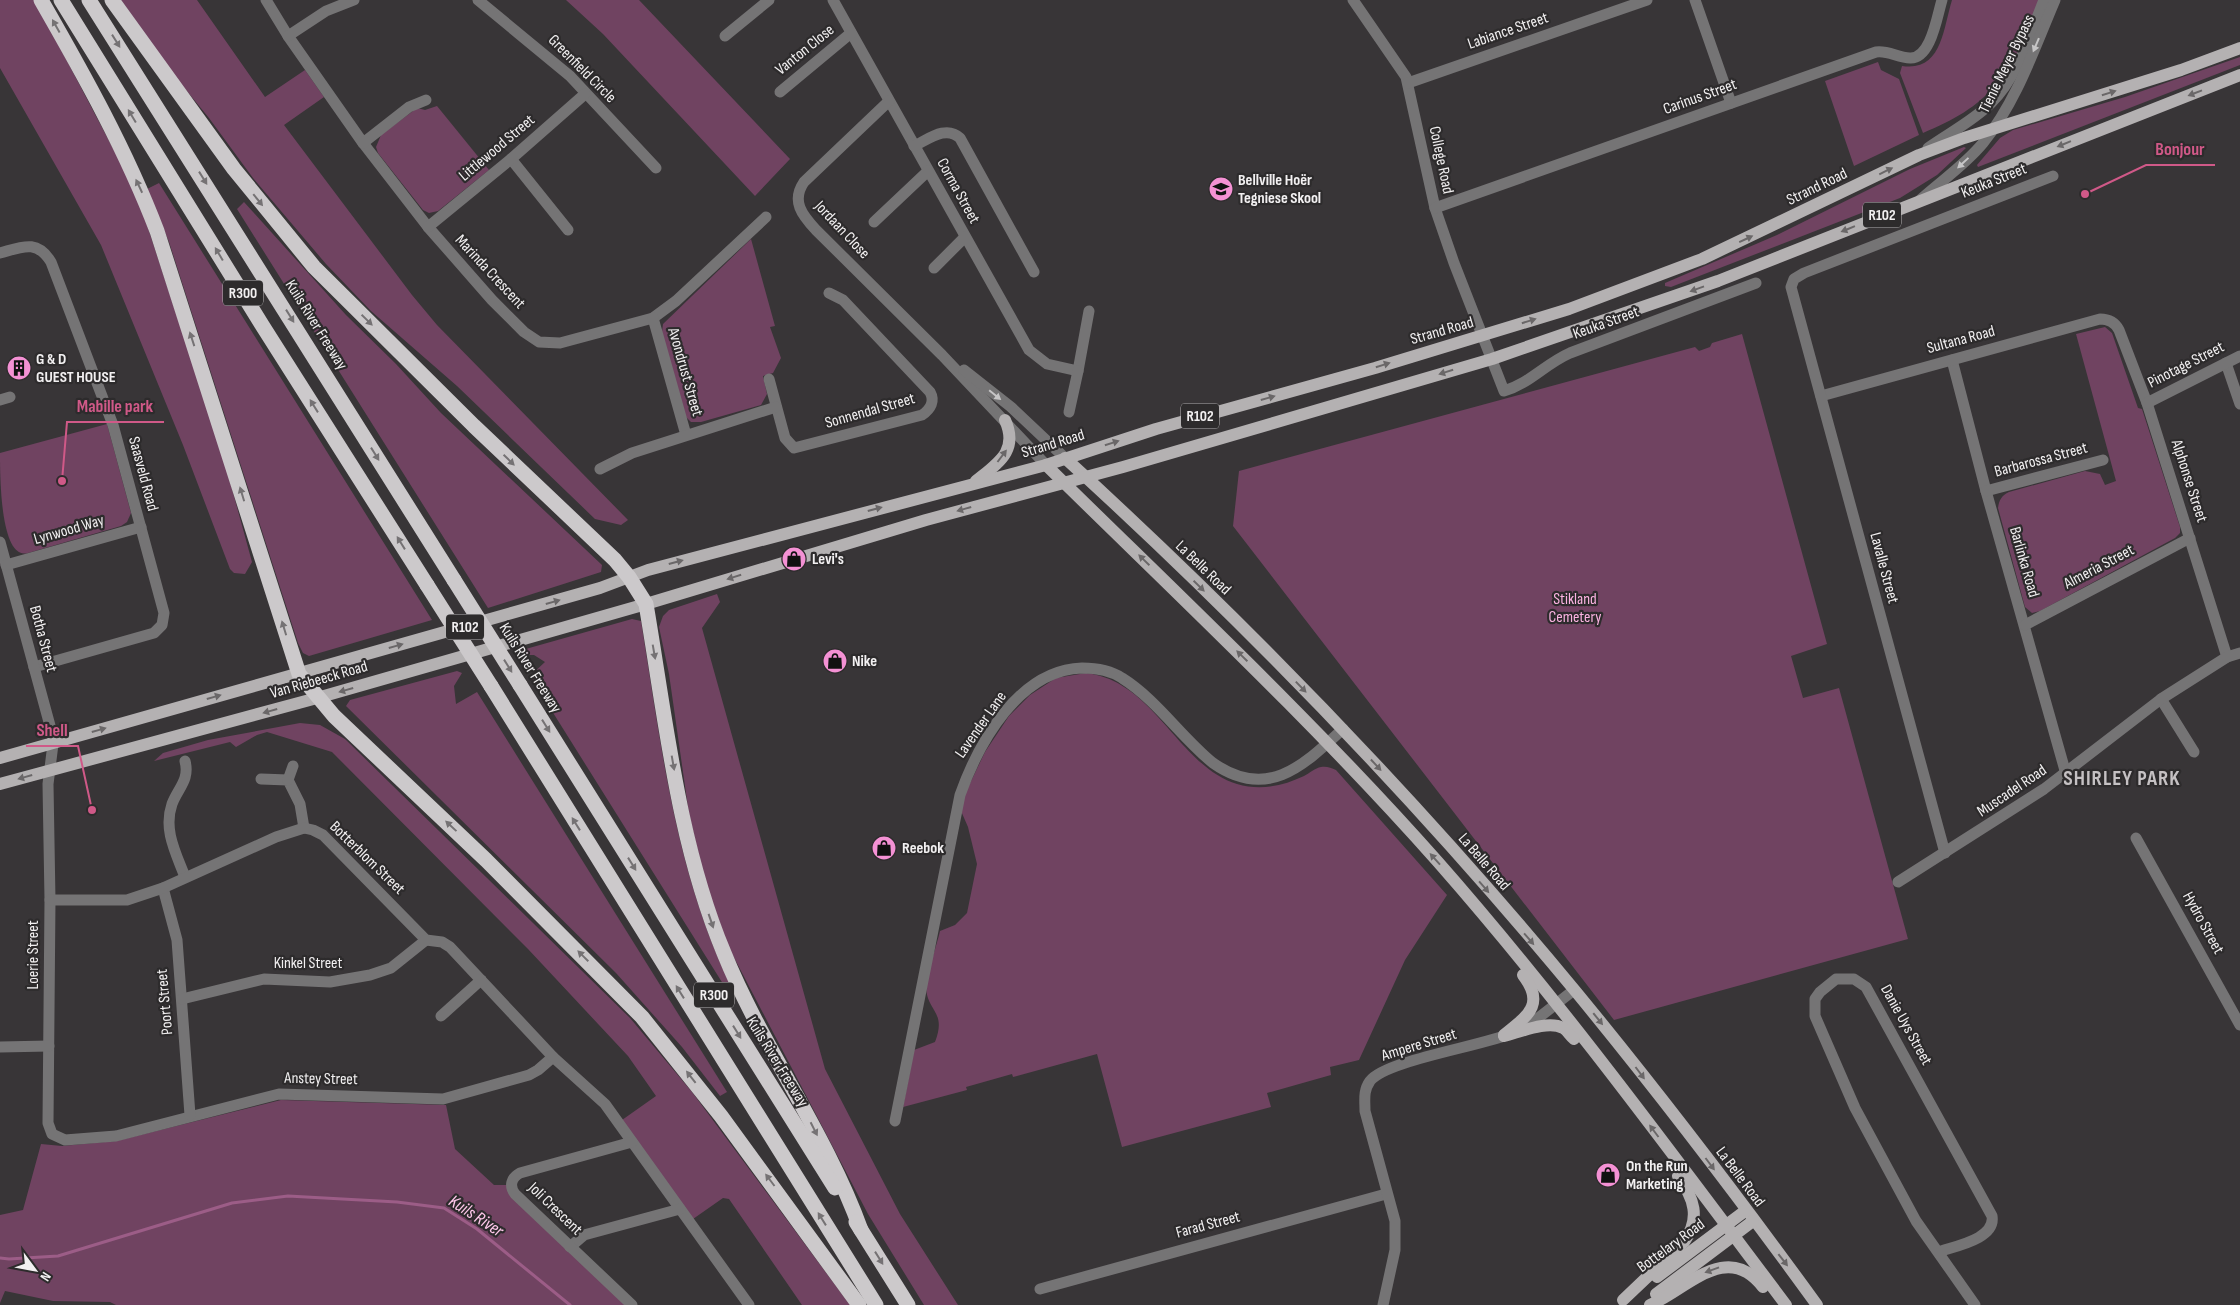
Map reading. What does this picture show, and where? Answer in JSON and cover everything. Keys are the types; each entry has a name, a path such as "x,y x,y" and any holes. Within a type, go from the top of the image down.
{"highway":[{"path":"41,0 109,123 157,231 299,674 317,698 486,860 642,1017 680,1063 783,1198 859,1305"},
{"name":"R300","path":"61,0 262,325 427,585 876,1305"},
{"name":"Kuils River Freeway","path":"90,0 908,1305"},
{"path":"112,0 234,169 314,267 629,577 646,604 689,846 712,924 724,955 755,1017 849,1197 861,1230"}],"main road":[{"name":"Strand Road","path":"629,577 648,570 1046,465 1156,429 1483,336 1569,309 1702,259 1919,156 1995,126 2084,101 2240,48"},
{"name":"R102","path":"646,604 926,520 1492,359 1664,301 2240,75"},
{"path":"974,483 1007,452 1010,442 1005,420"},
{"name":"La Belle Road","path":"1065,458 1086,476 1343,730 1448,844 1574,990 1817,1305"},
{"path":"1046,465 1277,690 1434,858 1556,1004 1786,1305"},
{"name":"Van Riebeeck Road","path":"0,758 600,588 629,577"},
{"name":"Van Riebeeck Road","path":"0,784 317,698 646,604"},
{"path":"1502,1037 1529,1014 1533,1007 1534,992 1522,974 1518,957"},
{"path":"1502,1037 1546,1026 1558,1026 1564,1028 1583,1048 1594,1054"},
{"path":"1619,1302 1684,1242 1694,1222 1694,1201 1674,1171 1669,1152"},
{"name":"Bottelary Road","path":"1619,1302 1749,1216"},
{"name":"Bottelary Road","path":"1642,1305 1730,1230"},
{"path":"1650,1305 1712,1269 1724,1267 1739,1269 1752,1275 1777,1305"}],"street":[{"name":"Marinda Crescent","path":"266,0 288,36 363,142 428,227 492,300 524,332 539,342 560,343 653,318 676,301 766,217"},
{"path":"288,36 326,11 354,0"},
{"name":"Greenfield Circle","path":"478,0 551,59 656,168"},
{"path":"725,36 770,0"},
{"name":"Corma Street","path":"832,0 1028,350 1042,362 1078,371"},
{"name":"College Road","path":"1352,0 1404,71 1435,208 1454,263 1492,359"},
{"name":"Labiance Street","path":"1408,82 1647,0"},
{"path":"1695,0 1731,103"},
{"name":"Carinus Street","path":"1435,208 1876,52 1910,58 1920,56 1928,47 1942,0"},
{"name":"Tienie Meyer Bypass","path":"1919,156 1976,116 2000,94 2010,78 2044,0"},
{"name":"Tienie Meyer Bypass","path":"1919,201 1966,162 2007,110 2056,0"},
{"name":"Vanton Close","path":"780,92 851,33"},
{"name":"Littlewood Street","path":"428,227 586,94"},
{"path":"363,142 409,107 426,100"},
{"name":"Jordaan Close","path":"889,101 804,182 798,195 799,206 805,218 816,230 942,355 1046,465"},
{"path":"914,146 946,132 956,134 960,138 1034,272"},
{"path":"511,159 568,230"},
{"path":"874,222 928,171"},
{"name":"Keuka Street","path":"1791,292 1794,279 1804,273 2052,176"},
{"path":"934,268 966,237"},
{"name":"Saasveld Road","path":"0,253 21,247 36,247 45,252 51,262 113,425 164,613 158,629 154,633 34,667"},
{"name":"Keuka Street","path":"1492,359 1504,391 1526,382 1553,360 1664,320 1756,283"},
{"name":"Lavalle Street","path":"1791,292 1945,853"},
{"name":"Sonnendal Street","path":"769,379 785,438 790,446 799,448 922,415 931,407 932,399 930,392 844,300 829,293"},
{"path":"1069,412 1089,310"},
{"name":"Avondrust Street","path":"653,318 686,435"},
{"name":"Sultana Road","path":"1821,396 2100,319 2110,320"},
{"name":"Alphonse Street","path":"2110,320 2119,330 2147,403 2227,657"},
{"name":"Jordaan Close","path":"942,355 1010,407 1065,458"},
{"name":"Pinotage Street","path":"2147,403 2240,356"},
{"name":"Barlinka Road","path":"1952,360 1986,491 2066,774"},
{"path":"2226,363 2240,404"},
{"path":"600,469 632,453 776,407"},
{"name":"Barbarossa Street","path":"1986,491 2103,460"},
{"name":"Lynwood Way","path":"6,565 141,527"},
{"name":"Almeria Street","path":"2024,625 2190,538"},
{"name":"Botha Street","path":"0,542 34,667 52,744 50,770"},
{"name":"Muscadel Road","path":"1898,882 2066,774 2161,699 2227,657 2240,653"},
{"name":"Lavender Lane","path":"895,1121 960,794 974,762 1006,712 1023,694 1040,681 1064,670 1090,668 1114,673 1131,684 1213,763 1224,771 1248,779 1275,778 1290,773 1343,730"},
{"path":"2161,699 2194,752"},
{"path":"185,877 170,839 169,825 172,806 188,775 186,761"},
{"path":"293,766 288,780 300,804 304,828"},
{"name":"Loerie Street","path":"50,770 48,784 50,900 48,1123 50,1131 55,1137"},
{"path":"261,779 288,780"},
{"name":"Botterblom Street","path":"50,900 120,901 163,888 276,837 304,828 313,830 329,840 426,940 446,944 553,1057"},
{"name":"Hydro Street","path":"2136,838 2240,1024"},
{"name":"Poort Street","path":"163,888 176,940 190,1115"},
{"name":"Kinkel Street","path":"182,999 258,980 330,982 370,975 391,968 426,940"},
{"name":"Danie Uys Street","path":"1938,1252 1973,1240 1988,1231 1993,1222 1992,1216 1866,987 1854,979 1836,979 1820,992 1816,999 1815,1016 1823,1039 1855,1108 1911,1212 1938,1252 1975,1305"},
{"path":"441,1016 481,980"},
{"name":"Ampere Street","path":"1383,1305 1395,1250 1396,1234 1395,1221 1386,1194 1365,1111 1364,1095 1369,1083 1389,1068 1502,1037 1526,1027 1574,990"},
{"path":"0,1047 49,1046"},
{"path":"553,1057 601,1100 748,1305"},
{"name":"Anstey Street","path":"55,1137 65,1140 116,1136 190,1115 279,1094 443,1099 528,1075 538,1070 553,1057"},
{"name":"Joli Crescent","path":"632,1142 520,1173 513,1178 511,1186 515,1194 632,1305"},
{"name":"Farad Street","path":"1040,1289 1386,1194"},
{"path":"570,1247 584,1235 680,1209"}],"green space":[{"path":"0,0 35,0 128,177 146,222 223,456 252,562 245,574 234,573 230,569 183,445 101,245 0,68"},
{"path":"121,0 197,0 265,97 305,70 324,97 284,125 412,295 437,325 628,520 621,525 595,519 457,386 371,311 326,264 253,178 209,118 172,73"},
{"path":"566,0 639,0 790,159 755,196 603,34"},
{"path":"1952,0 2040,0 2008,76 1997,71 1993,80 1998,82 1982,99 1954,118 1923,133 1900,73 1902,66 1915,66 1925,62 1933,55 1943,35"},
{"path":"2240,57 2240,65 1978,167 1977,165 2000,138 2013,130 2125,97"},
{"path":"1878,62 1881,70 1899,79 1919,135 1854,166 1825,81"},
{"path":"437,106 489,170 438,211 429,213 423,210 378,153 376,147 381,135 417,108 425,110"},
{"path":"1964,147 1966,148 1937,175 1900,198 1671,287 1665,286 1665,283 1777,235 1910,169"},
{"path":"159,183 432,620 309,656 303,653 298,643 169,242 147,189"},
{"path":"244,202 346,315 396,364 441,413 602,565 601,572 488,608 237,209"},
{"path":"751,239 775,326 770,327 781,358 773,373 763,376 767,394 761,405 701,422 691,422 685,416 662,332 663,324"},
{"path":"2105,327 2112,333 2138,408 2142,409 2180,527 2180,533 2175,538 2040,611 2032,613 2025,607 1998,505 2003,496 2009,492 2085,471 2100,474 2105,485 2116,481 2076,334"},
{"name":"Stikland Cemetery","path":"1742,334 1827,644 1791,656 1803,698 1839,688 1908,939 1614,1020 1233,526 1239,471 1695,347 1699,351 1710,347 1712,343"},
{"path":"107,424 131,513 127,522 121,526 28,553 19,552 12,544 7,531 1,497 0,453"},
{"path":"717,594 720,602 702,628 825,1069 900,1214 958,1305 924,1305 868,1214 728,946 705,881 689,814 669,674 659,627 663,616 669,610"},
{"path":"632,619 641,621 672,806 696,896 711,941 730,984 725,987 530,676 545,662 534,655 517,655 515,652"},
{"path":"457,671 462,673 454,686 456,704 477,692 727,1092 720,1096 682,1047 616,973 346,706 350,700"},
{"path":"1086,673 1110,679 1130,691 1149,707 1198,760 1216,774 1237,784 1254,787 1280,785 1296,780 1315,769 1327,767 1336,770 1447,895 1405,960 1359,1060 1330,1067 1331,1075 1267,1093 1271,1107 1122,1147 1097,1054 1013,1077 1012,1074 966,1087 967,1090 903,1107 914,1050 935,1042 938,1032 938,1018 927,995 926,987 940,931 955,925 967,913 977,864 968,827 961,811 963,798 985,752 1009,716 1030,695 1056,678"},
{"path":"300,723 320,725 345,739 630,1018 692,1092 850,1305 802,1305 729,1199 723,1198 693,1219 622,1120 656,1096 628,1056 528,949 332,752 267,732 257,735 236,747 230,742 154,761 163,753 208,740"},
{"path":"281,1100 446,1105 455,1149 494,1185 507,1185 625,1305 116,1305 110,1302 53,1301 5,1291 0,1303 0,1215 23,1210 41,1144 62,1146 116,1141"}],"waterway":[{"name":"Kuils River","path":"0,1258 58,1256 232,1203 288,1196 397,1202 444,1208 477,1229 570,1305"}],"place":[{"name":"Bellville Hoër Tegniese Skool","path":"1221,189"},
{"name":"Bonjour","path":"2085,194"},
{"name":"G & D GUEST HOUSE","path":"19,368"},
{"name":"Mabille park","path":"62,481"},
{"name":"Levi's","path":"794,559"},
{"name":"Nike","path":"835,661"},
{"name":"Shell","path":"92,810"},
{"name":"Reebok","path":"884,848"},
{"name":"On the Run Marketing","path":"1608,1175"}],"district":[{"name":"SHIRLEY PARK","path":"2122,778"}]}
